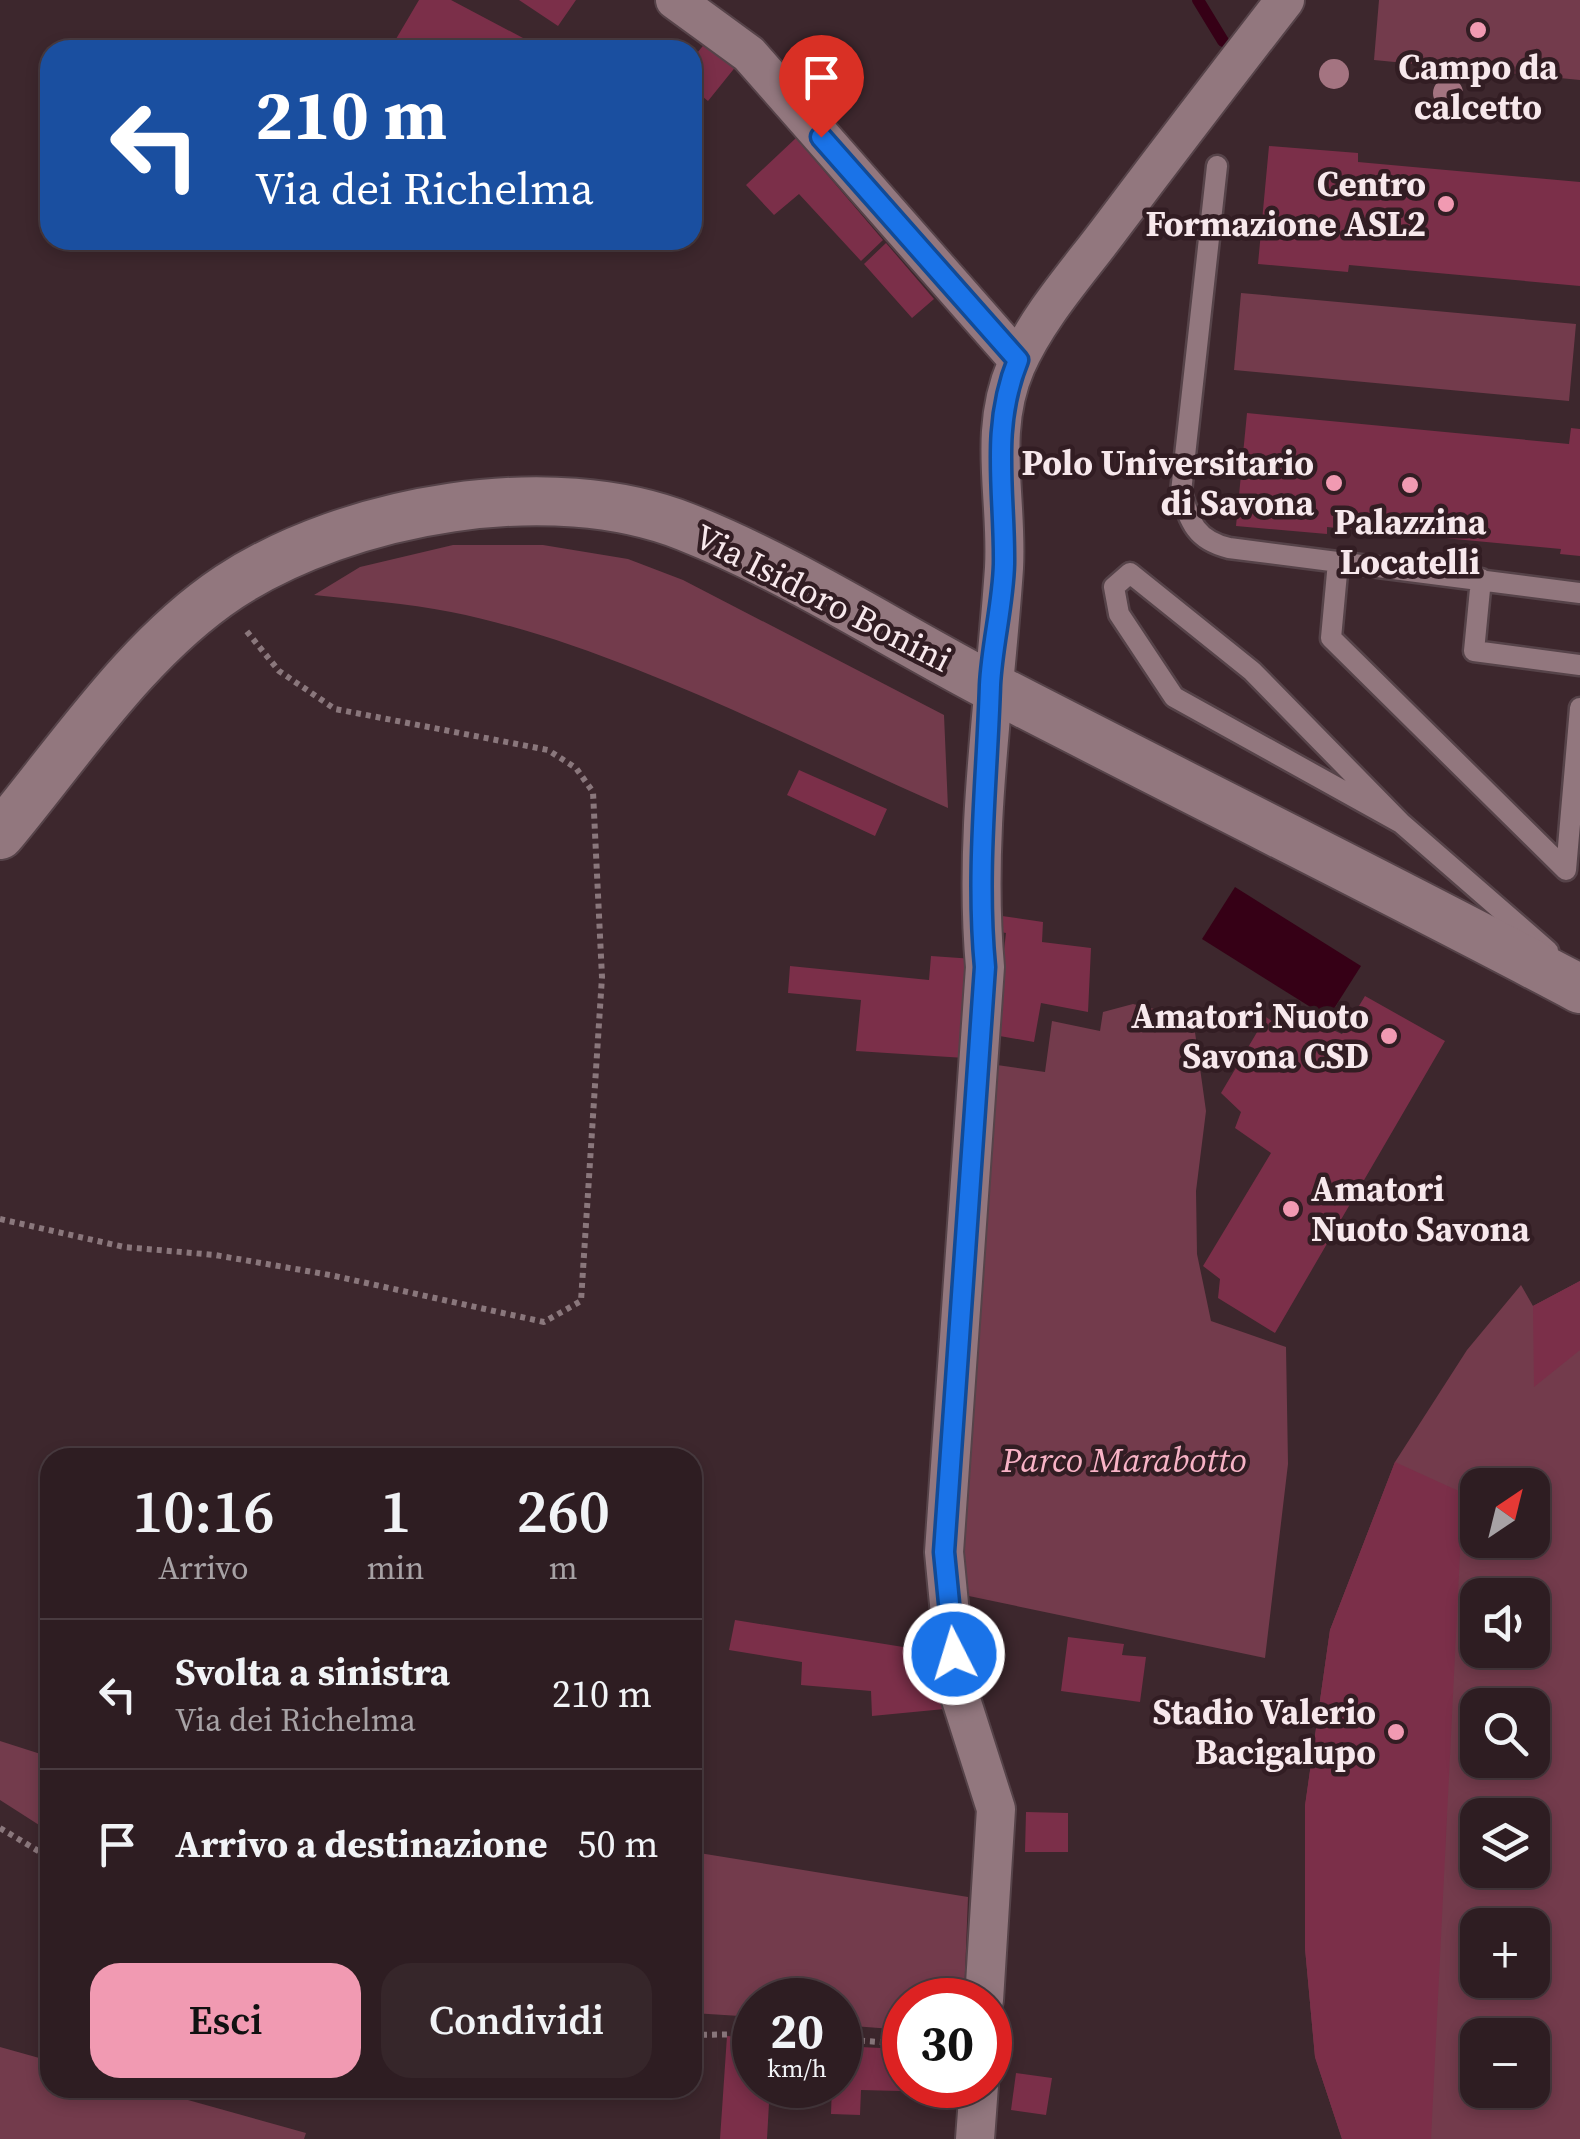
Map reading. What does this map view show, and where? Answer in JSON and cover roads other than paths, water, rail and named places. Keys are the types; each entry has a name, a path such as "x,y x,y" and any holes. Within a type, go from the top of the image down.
{"street":[{"path":"675,0 749,54 1018,360"},
{"path":"985,1978 996,1809 957,1687 944,1552 985,967 978,893 980,824 1004,564 999,444 1006,390 1018,360 1053,305 1285,0"},
{"name":"Via Isidoro Bonini","path":"0,835 138,670 218,596 322,542 456,504 539,502 610,508 682,525 750,556 990,686 1365,875 1580,989"},
{"path":"975,2139 977,2108"}],"lane":[{"path":"1217,166 1181,492 1191,527 1210,544 1580,593"},
{"path":"1338,562 1331,638 1566,870 1580,708"},
{"path":"1401,822 1174,696 1119,614 1114,587 1130,572 1252,671 1401,822 1580,978"},
{"path":"1481,579 1474,651 1580,664"}],"waterway":[{"path":"1198,0 1223,41"}],"place":[{"name":"Campo da calcetto","path":"1478,30"},
{"name":"Centro Formazione ASL2","path":"1446,204"},
{"name":"Polo Universitario di Savona","path":"1334,483"},
{"name":"Palazzina Locatelli","path":"1410,485"},
{"name":"Amatori Nuoto Savona CSD","path":"1389,1036"},
{"name":"Amatori Nuoto Savona","path":"1291,1209"},
{"name":"Stadio Valerio Bacigalupo","path":"1396,1732"}],"park label":[{"name":"Parco Marabotto","path":"1124,1460"}]}
